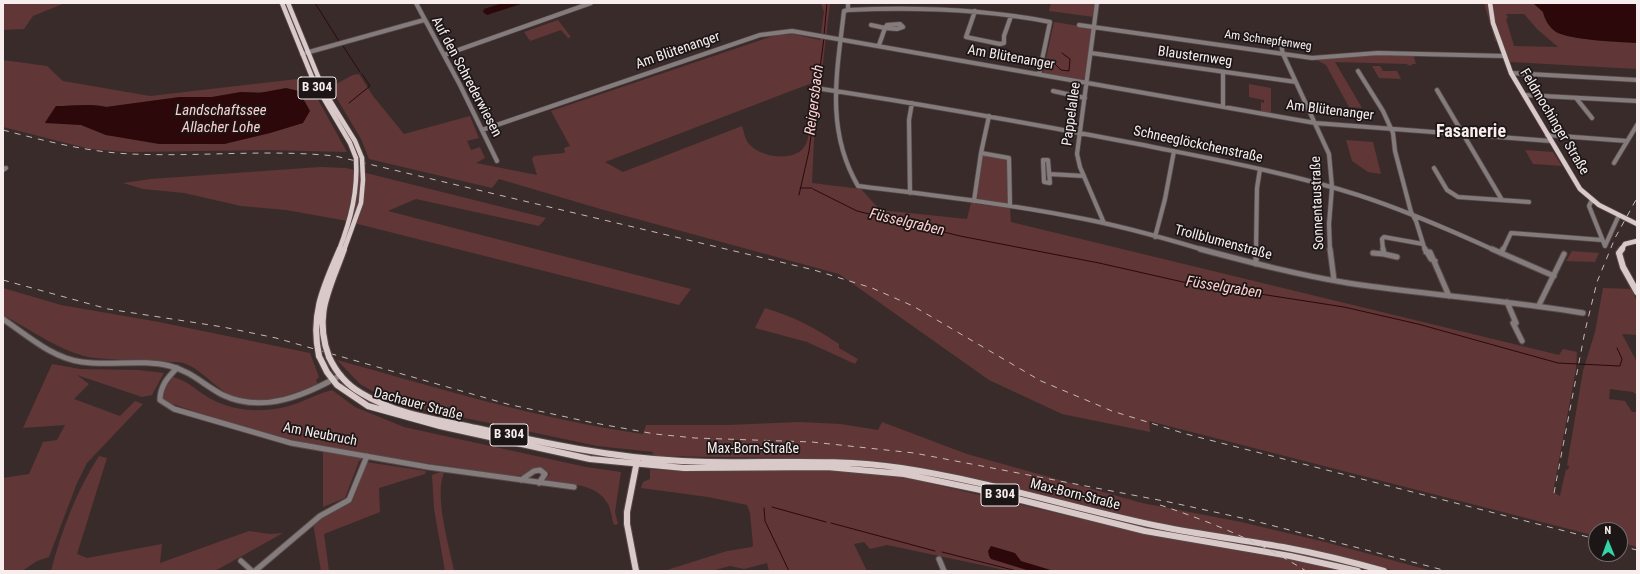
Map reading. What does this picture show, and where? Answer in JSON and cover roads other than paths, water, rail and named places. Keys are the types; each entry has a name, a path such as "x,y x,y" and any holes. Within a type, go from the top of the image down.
{"main road":[{"name":"Dachauer Straße","path":"282,3 302,54 320,93 340,119"},
{"name":"Dachauer Straße","path":"288,3 324,91 340,119 350,143 359,158 363,180 361,203 323,307 321,327 324,344 332,365 362,394 402,410 568,447 638,457"},
{"name":"Feldmochinger Straße","path":"1490,3 1493,23 1511,73 1550,141 1580,189 1592,200 1637,224"},
{"name":"Dachauer Straße","path":"359,158 355,202 316,312 315,328 319,356 322,364 333,380 349,394 368,406 397,415 590,459 636,465"},
{"path":"1637,241 1625,244 1619,253 1623,267 1637,292"},
{"path":"636,571 627,524 627,512 638,457"},
{"name":"Max-Born-Straße","path":"638,457 718,462 826,461 903,468 956,478 1144,524 1335,558 1384,571"},
{"name":"Max-Born-Straße","path":"636,465 691,468 827,467 904,474 981,490 1145,530 1290,556 1358,571"}],"street":[{"name":"Auf den Schrederwiesen","path":"416,3 497,161"},
{"path":"444,56 591,3"},
{"path":"848,3 848,10"},
{"name":"Pappelallee","path":"1097,3 1077,158 1104,223"},
{"path":"837,91 844,11 848,10 920,8 974,11 1050,22 1039,74"},
{"path":"974,11 966,37 1000,44 1004,43 1004,36 1011,16"},
{"path":"302,54 424,20"},
{"path":"871,25 885,27 879,45"},
{"name":"Am Schnepfenweg","path":"1079,25 1315,58 1378,53 1504,56"},
{"name":"Am Blütenanger","path":"482,130 760,34 792,31 879,45 1315,123 1550,141"},
{"name":"Sonnentaustraße","path":"1280,40 1283,54 1329,152 1332,187 1329,228 1334,280"},
{"name":"Blausternweg","path":"1091,53 1296,82"},
{"path":"1358,71 1392,129 1397,144 1395,151 1413,216 1426,252 1430,252 1435,261 1449,296"},
{"path":"1223,72 1223,106"},
{"path":"1511,73 1637,80"},
{"name":"Schneeglöckchenstraße","path":"822,89 989,116 1174,151 1260,169 1332,187 1413,216 1554,276"},
{"path":"1437,90 1502,200"},
{"name":"Trollblumenstraße","path":"837,91 837,122 842,152 858,186 1010,206 1104,223 1256,264 1373,288 1539,305 1583,313"},
{"path":"1052,91 1085,98"},
{"path":"1524,95 1637,101"},
{"path":"1576,98 1592,118"},
{"path":"910,193 909,120 912,103"},
{"path":"974,201 981,153 989,116"},
{"path":"1614,163 1637,125"},
{"path":"1547,135 1627,141"},
{"path":"1155,236 1165,199 1174,151"},
{"path":"981,153 1009,158 1010,206"},
{"path":"1043,160 1048,160 1049,174 1050,183 1044,182 1043,160"},
{"path":"1434,168 1451,194 1458,197 1529,202"},
{"path":"1256,264 1257,188 1260,169"},
{"path":"1049,174 1084,176"},
{"path":"1592,200 1589,206 1605,246 1619,215"},
{"path":"1501,253 1510,235 1514,233 1602,240"},
{"path":"1384,254 1382,239 1384,237 1423,244"},
{"path":"1373,253 1397,257"},
{"path":"1539,305 1564,254"},
{"path":"1507,302 1516,323 1513,323 1522,341"},
{"path":"3,319 54,353 72,360 103,364 152,363 177,368 197,377 230,398 252,402 287,399 306,393 341,375"},
{"name":"Am Neubruch","path":"177,368 159,392 160,400 174,409 291,443 431,468 574,487"},
{"path":"241,561 253,571 320,516 349,500 367,456"},
{"path":"519,480 540,470 545,474 539,483"},
{"path":"939,559 944,571"}],"water":[{"path":"503,3 524,3 487,15 483,12 484,9"},
{"path":"1533,3 1637,3 1637,43 1595,40 1563,35 1551,28 1546,21 1543,12"},
{"name":"Landschaftssee Allacher Lohe","path":"286,88 299,91 310,111 303,123 224,144 159,144 106,135 81,125 45,123 56,106 88,105 106,107 180,97 212,97 241,92 259,93"},
{"path":"991,546 1015,553 1021,561 1054,571 1030,571 991,559 988,551"}],"waterway":[{"path":"315,3 339,41"},
{"name":"Reigersbach","path":"824,35 827,3"},
{"name":"Reigersbach","path":"801,188 809,151 824,38"},
{"path":"343,46 360,72"},
{"path":"1052,61 1061,70 1069,71 1070,59 1062,53"},
{"path":"349,103 370,86 362,74"},
{"name":"Reigersbach","path":"799,195 801,188"},
{"name":"Füsselgraben","path":"801,188 812,188"},
{"name":"Füsselgraben","path":"813,189 857,211 960,236 1099,263 1183,282 1344,307 1418,324 1558,363 1620,366 1622,359 1617,348"},
{"path":"772,507 826,522"},
{"path":"764,508 765,521 789,571"},
{"path":"831,523 935,551"},
{"path":"942,552 1017,571"}],"railway":[{"path":"3,130 67,145 115,153 156,155 284,153 335,156 814,270 872,288 913,306 1041,381 1112,411 1186,434 1588,537"},
{"path":"1554,493 1585,331 1597,282 1615,238 1637,198"},
{"path":"3,280 108,309 223,327 276,338 507,404 589,422 655,434 695,438 812,442 914,453 1169,502 1251,520 1447,571"},
{"path":"1160,505 1198,518 1253,542 1306,571"},
{"path":"1628,548 1637,550"}],"district":[{"name":"Fasanerie","path":"1471,132"}]}
